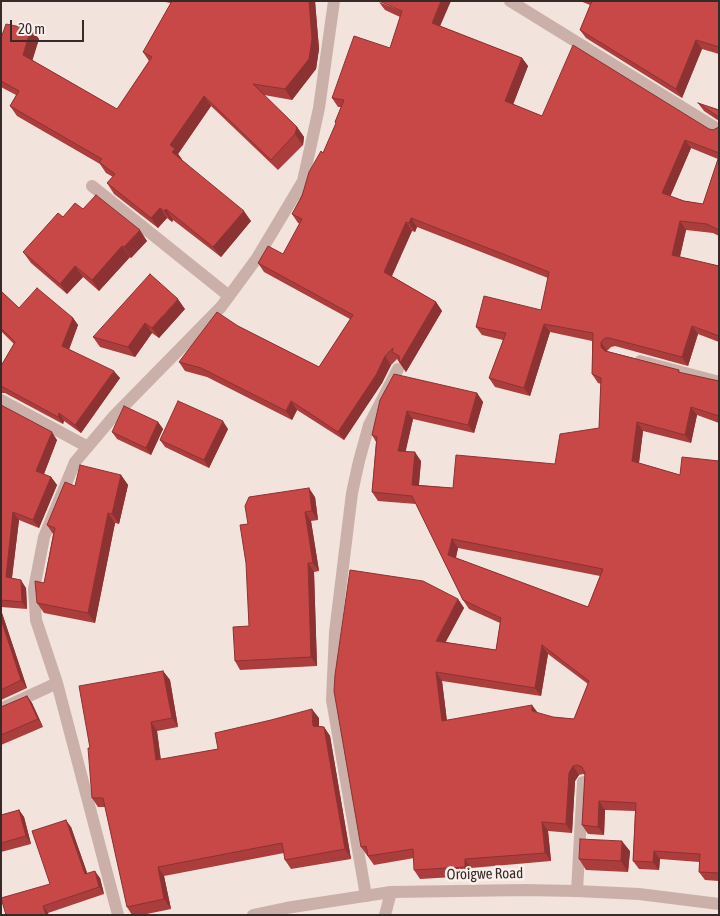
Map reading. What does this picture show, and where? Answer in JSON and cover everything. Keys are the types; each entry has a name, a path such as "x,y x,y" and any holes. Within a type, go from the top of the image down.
{"street":[{"path":"118,915 57,683 36,620 34,589 44,537 75,462 112,416 221,307 258,258 303,181 319,108 334,1"},
{"path":"510,1 719,130"},
{"path":"92,186 229,296"},
{"path":"366,896 332,700 335,632 352,493 359,461 369,425 398,369"},
{"path":"1,400 88,447"},
{"path":"1,708 57,683"},
{"path":"577,891 583,782"},
{"name":"Oroigwe Road","path":"253,915 391,892 577,891 639,894 719,904"},
{"path":"385,915 391,892"}],"lane":[{"path":"632,358 719,381"}],"building":[{"path":"172,1 309,1 312,39 309,59 285,89 253,84 297,127 295,134 271,160 204,96 170,145 175,149 172,152 244,211 213,247 166,209 164,211 160,208 151,218 107,183 115,174 99,162 102,159 10,106 19,91 1,81 1,38 6,24 31,29 23,55 117,109 152,57 143,52"},
{"path":"379,1 441,1 432,23 522,58 505,101 542,116 573,45 709,129 713,130 719,127 719,153 685,140 662,193 684,201 703,204 719,156 719,230 707,224 680,221 672,255 719,266 719,336 692,326 682,357 609,338 605,338 601,342 601,347 605,351 679,370 678,372 719,381 719,416 691,407 685,435 637,422 632,461 680,475 682,457 719,461 719,873 699,872 700,854 654,851 653,862 633,861 636,803 599,801 598,827 582,825 585,773 582,767 577,765 573,766 569,773 566,824 542,822 545,853 465,859 465,867 414,870 413,849 368,856 366,846 361,847 334,691 350,570 423,581 458,599 436,641 496,650 501,618 463,600 412,496 372,492 377,437 372,435 380,400 394,374 477,393 468,425 407,411 398,451 415,452 412,485 453,488 456,455 555,464 560,434 599,428 601,378 592,374 593,333 544,324 524,388 489,378 506,333 476,327 484,296 541,310 549,272 411,218 409,223 406,222 384,272 436,302 400,363 399,356 392,352 393,348 385,356 376,375 338,432 291,401 286,411 201,368 179,362 217,312 238,326 319,367 353,315 258,263 268,246 283,254 302,219 292,214 302,196 309,172 321,151 323,153 336,123 344,100 332,98 354,36 390,48 402,11","holes":["452,539 603,569 588,607 448,555","542,645 589,681 574,719 553,717 532,711 532,705 442,721 436,672 535,688"]},
{"path":"592,1 719,1 719,47 696,40 676,89 580,30"},
{"path":"698,103 719,110 719,117"},
{"path":"96,195 140,230 124,247 122,246 92,280 75,266 60,284 23,252 58,213 63,217 75,203 83,209"},
{"path":"150,274 178,299 152,328 145,323 128,347 93,337"},
{"path":"37,288 73,318 62,346 114,371 75,425 59,413 58,417 1,386 1,366 15,342 1,328 1,291 19,308"},
{"path":"178,401 223,421 204,460 160,440"},
{"path":"1,405 52,432 36,471 51,477 33,520 13,512 6,577 21,580 22,602 1,600"},
{"path":"124,406 158,422 146,448 112,432"},
{"path":"80,465 121,475 112,514 108,513 88,613 37,603 35,581 44,583 55,528 47,525 65,482 75,486"},
{"path":"309,488 312,511 305,512 313,563 308,563 311,657 235,661 233,627 249,626 246,563 240,525 248,524 245,506 249,497"},
{"path":"1,619 21,680 1,690"},
{"path":"163,671 172,718 151,722 156,760 218,749 215,733 312,709 313,726 324,727 345,849 285,860 282,843 158,867 164,899 127,907 103,798 92,798 88,748 90,748 79,686"},
{"path":"27,696 38,719 1,735 1,707"},
{"path":"19,810 26,836 1,843 1,815"},
{"path":"66,820 85,874 95,871 99,887 43,906 46,915 6,915 1,898 50,884 32,831"},
{"path":"580,839 622,841 621,861 579,859"}]}
